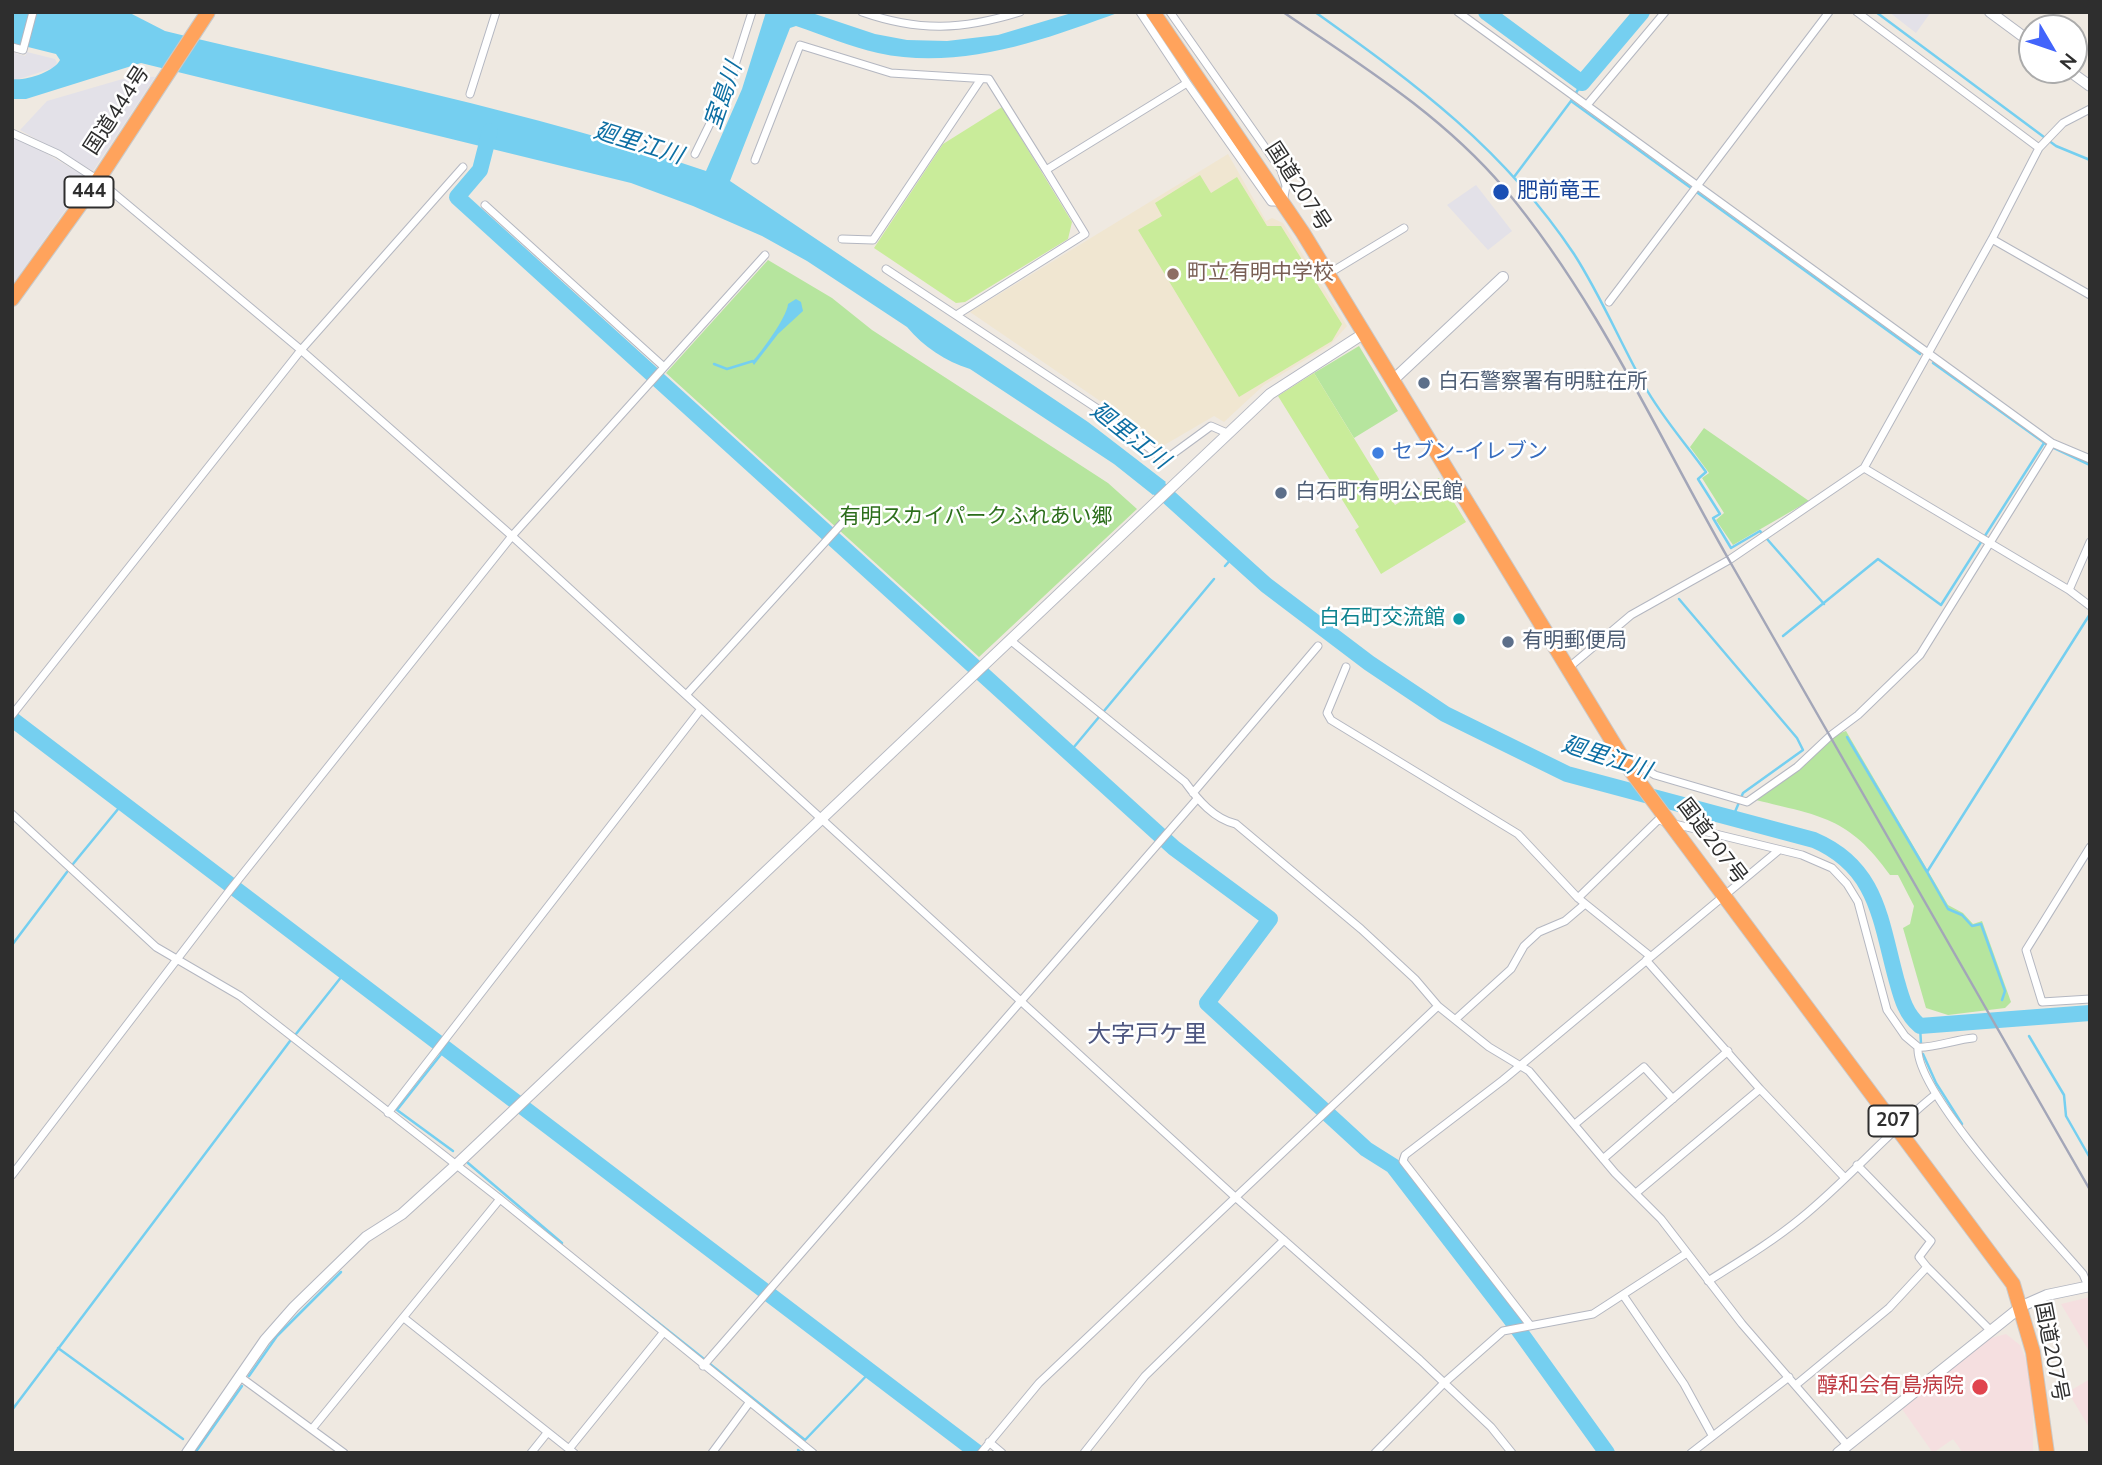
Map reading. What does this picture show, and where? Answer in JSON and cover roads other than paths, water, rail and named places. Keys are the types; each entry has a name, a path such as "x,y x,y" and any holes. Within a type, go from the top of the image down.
{"highway":[{"name":"国道444号","path":"12,299 98,180 208,12"},
{"name":"国道207号","path":"1146,14 1186,60 1283,202 1628,766 2013,1284 2022,1306 2033,1352 2047,1453"}],"street":[{"path":"12,47 23,50 33,12"},
{"path":"470,94 496,12"},
{"path":"695,154 727,88 752,12"},
{"path":"862,12 896,24 936,27 982,24 1020,12"},
{"path":"1146,14 1187,83 1270,202 1283,202 1286,186 1281,170 1170,12"},
{"path":"1458,12 1587,105 1694,189 1928,355 2050,446 2090,458"},
{"path":"1587,105 1665,12"},
{"path":"1609,302 1829,12"},
{"path":"1857,12 2040,146"},
{"path":"1990,12 2018,33"},
{"path":"755,160 800,45 891,73 989,79 1085,234 958,314"},
{"path":"842,239 873,240 981,79"},
{"path":"1046,170 1187,83"},
{"path":"1567,669 1631,615 1739,553 1864,468 1992,239 2040,146 2050,133 2090,109"},
{"path":"12,133 58,154 98,180 301,350 512,536 1234,1196 1444,1383 1491,1427 1512,1453"},
{"path":"14,713 301,350 463,167"},
{"path":"485,205 664,367"},
{"path":"1328,274 1404,228"},
{"path":"1992,239 2090,295"},
{"path":"12,1175 174,961 512,536 765,255"},
{"path":"886,269 958,314 1104,413 1158,455 1171,456 1211,426 1227,433"},
{"path":"1392,381 1503,277"},
{"path":"187,1453 239,1376 294,1307 366,1237 402,1214 456,1165 1270,394 1363,334"},
{"path":"1628,766 1643,768 1655,775 1747,802 1797,767 1830,736 1858,715 1914,661 1985,541 2050,446"},
{"path":"1864,468 2069,590 2090,606"},
{"path":"686,695 847,517"},
{"path":"2069,590 2090,542"},
{"path":"1010,640 1185,782 1195,796 1224,821 1236,824 1361,929 1415,979 1438,1006 1457,1018 1489,1047 1520,1063 1661,1219 1707,1281 1847,1445"},
{"path":"703,1366 1167,834 1318,646"},
{"path":"1346,667 1326,713 1331,720 1518,834 1578,898 1648,958 1760,1089 1844,1177"},
{"path":"388,1113 701,709"},
{"path":"12,814 135,929 174,961 240,996 500,1199 813,1453"},
{"path":"1578,898 1654,823 1668,821 1823,863 1847,884 1858,902 1887,1010 1905,1036 1922,1048"},
{"path":"2090,847 2026,950 2042,1002 2090,999"},
{"path":"1526,1325 1403,1161 1405,1155 1432,1131 1503,1080 1520,1063 1779,850"},
{"path":"1457,1018 1511,969 1524,946 1539,932 1564,921 1585,904"},
{"path":"1002,1453 985,1447 1039,1383 1438,1006"},
{"path":"1838,1453 1989,1329 2022,1306 2047,1295 2089,1286 2083,1274 1960,1128 1936,1094 1917,1059 1922,1048 1949,1040 1973,1038"},
{"path":"1604,1159 1728,1051"},
{"path":"1575,1125 1644,1067 1673,1098"},
{"path":"1636,1194 1760,1089"},
{"path":"1707,1281 1767,1244 1803,1217 1896,1125 1936,1094"},
{"path":"1857,1165 1931,1241 1919,1256 1989,1329"},
{"path":"312,1429 500,1199"},
{"path":"1084,1453 1145,1376 1284,1240"},
{"path":"1375,1453 1444,1383 1503,1331 1526,1325 1582,1318 1687,1253"},
{"path":"1797,1384 1889,1308 1927,1267"},
{"path":"1623,1295 1684,1384 1712,1435"},
{"path":"404,1318 571,1451 663,1333"},
{"path":"239,1376 344,1453"},
{"path":"1691,1453 1789,1377"},
{"path":"712,1453 749,1402"},
{"path":"531,1453 547,1433"}],"water":[{"path":"12,12 128,12 165,31 505,112 706,171 742,89 766,12 809,12 875,34 907,40 947,41 998,35 1075,12 1120,12 1062,33 1001,50 940,58 909,58 878,53 796,26 790,28 730,181 1088,422 1166,482 1153,495 1114,464 970,369 936,352 920,341 907,327 807,261 762,236 631,183 141,63 26,99 12,99 12,79 39,75 60,60 56,54 12,43"},
{"path":"796,299 801,302 803,311 778,334 754,365 752,362 779,325 788,304"}],"waterway":[{"path":"1315,12 1423,93 1488,150 1518,182 1574,254 1651,396 1706,472 1698,479 1720,514 1713,518 1731,548 1760,531 1824,604"},
{"path":"1486,12 1582,83 1642,12"},
{"path":"1876,12 2056,146 2090,160"},
{"path":"1582,83 1571,101 1920,354"},
{"path":"1514,177 1571,101"},
{"path":"490,131 480,170 457,197 1174,848 1270,919 1207,1003 1366,1149 1393,1166 1510,1318 1607,1453"},
{"path":"714,364 727,369 753,361"},
{"path":"1933,363 2046,444"},
{"path":"1783,636 1878,559 1941,605 2044,443"},
{"path":"2052,447 2090,465"},
{"name":"廻里江川","path":"1153,483 1266,585 1369,663 1445,714 1567,774 1814,840 1835,851 1851,865 1873,897 1902,998 1907,1010 1920,1026 2090,1013"},
{"path":"1225,566 1233,557"},
{"path":"1069,753 1214,579"},
{"path":"1679,599 1797,738 1803,750 1743,793 1732,819"},
{"path":"2002,1000 2005,991 1981,924 1972,926 1962,915 1948,909 1927,872 2090,614"},
{"path":"12,719 978,1453"},
{"path":"1847,737 1927,872"},
{"path":"73,864 123,803"},
{"path":"12,945 67,872"},
{"path":"296,1034 346,971"},
{"path":"1920,1026 1921,1044"},
{"path":"2029,1036 2064,1095 2066,1116 2090,1158"},
{"path":"12,1410 290,1041"},
{"path":"446,1048 397,1110 453,1151"},
{"path":"1923,1054 1936,1083 1962,1124"},
{"path":"468,1163 562,1243"},
{"path":"249,1376 277,1336 341,1272"},
{"path":"612,1286 704,1359"},
{"path":"58,1348 183,1439"},
{"path":"710,1364 805,1440 871,1371"},
{"path":"195,1453 242,1386"},
{"path":"798,1450 801,1453"}],"railway":[{"path":"1283,12 1400,92 1454,137 1504,188 1569,276 1625,369 1729,560 2090,1190"}],"place":[{"name":"肥前竜王","path":"1501,192"},
{"name":"町立有明中学校","path":"1173,274"},
{"name":"白石警察署有明駐在所","path":"1424,383"},
{"name":"セブン-イレブン","path":"1378,453"},
{"name":"白石町有明公民館","path":"1281,493"},
{"name":"白石町交流館","path":"1459,619"},
{"name":"有明郵便局","path":"1508,642"},
{"name":"醇和会有島病院","path":"1980,1387"}],"district":[{"name":"大字戸ケ里","path":"1147,1036"}],"water label":[{"name":"室島川","path":"725,96"}],"park label":[{"name":"有明スカイパークふれあい郷","path":"976,518"}]}
